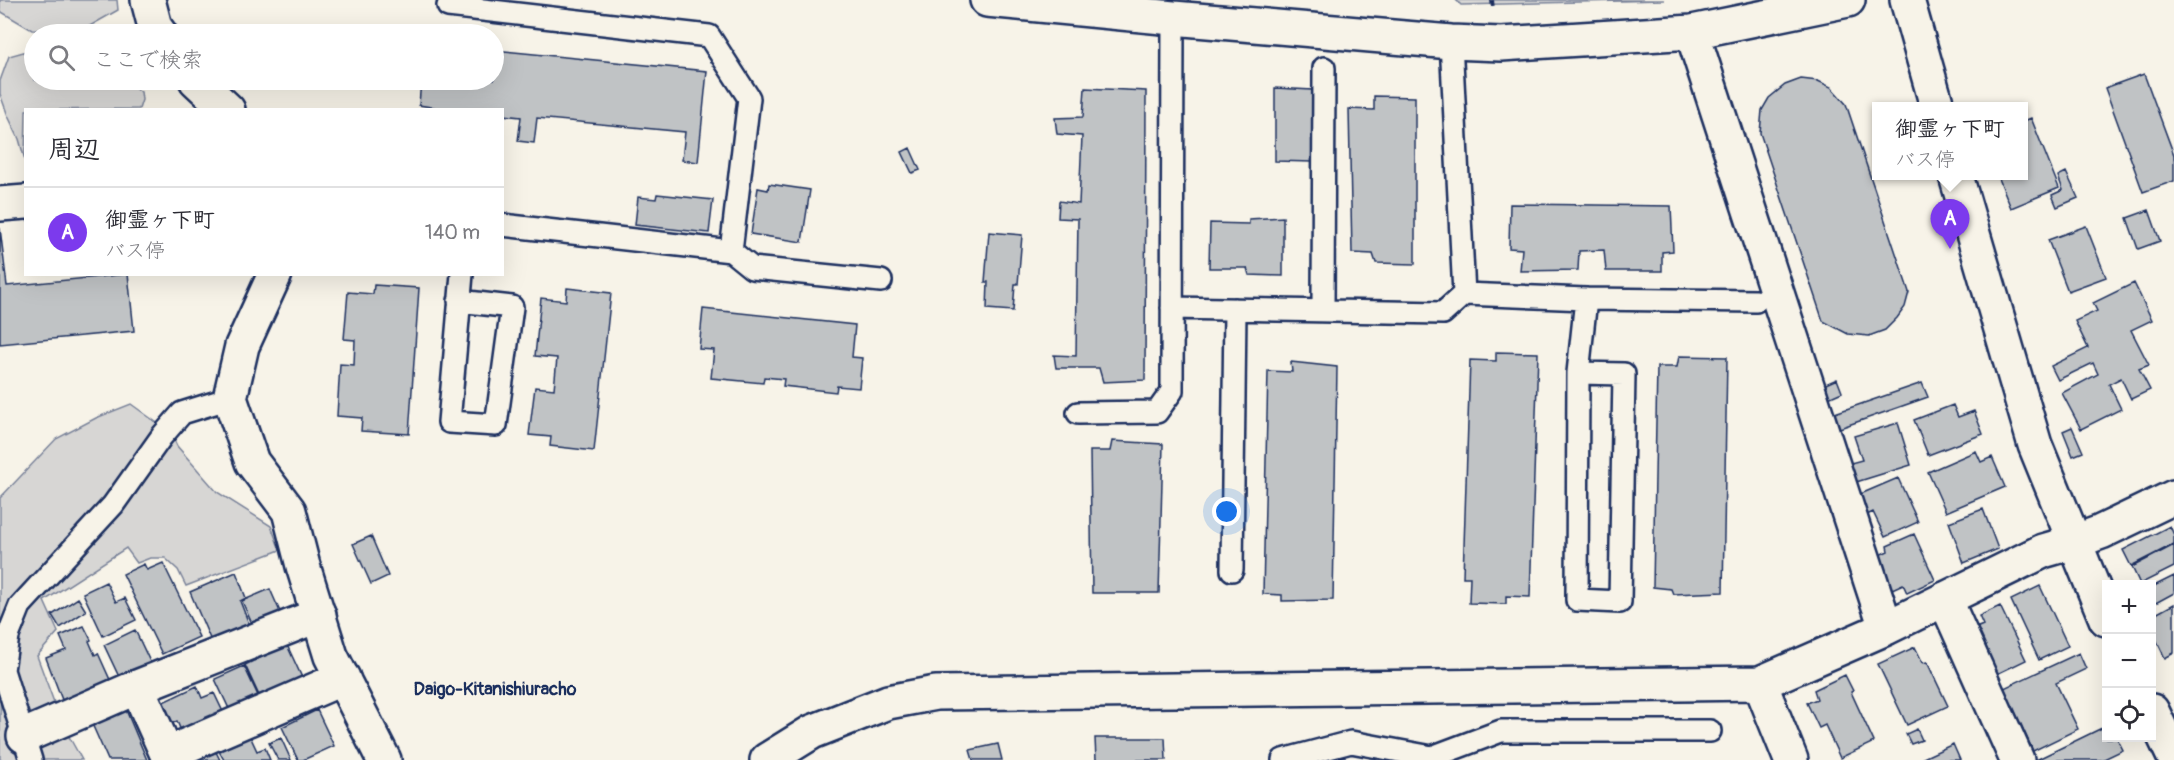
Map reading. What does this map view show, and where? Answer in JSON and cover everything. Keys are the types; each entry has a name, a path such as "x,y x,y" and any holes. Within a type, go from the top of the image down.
{"street":[{"path":"148,0 154,24"},
{"path":"989,0 1451,42 1501,44 1692,32 1848,0"},
{"path":"1907,0 1936,102"},
{"path":"1692,32 1886,628"},
{"path":"1957,180 2035,445 2102,609"},
{"path":"0,204 24,202"},
{"path":"274,276 242,346 230,398 252,462 289,511 332,656 384,760"},
{"path":"767,760 812,732 888,702 936,693 1760,683 1886,628 2043,551 2101,532 2174,497"},
{"path":"1945,598 2017,760"},
{"path":"27,748 137,687 319,615"},
{"path":"137,687 167,754 343,678"},
{"path":"1760,683 1791,760"},
{"path":"2156,721 2174,757"}],"lane":[{"path":"448,6 709,36 749,98 731,251"},
{"path":"1078,413 1157,412 1172,391 1173,18"},
{"path":"1451,42 1464,294"},
{"path":"1323,310 1324,68"},
{"path":"504,225 731,251 752,268 881,280"},
{"path":"459,301 512,307 496,425 449,422 459,301 462,276"},
{"path":"1172,308 1443,313 1464,294 1586,299 1756,301"},
{"path":"1578,373 1624,374 1620,602 1577,600 1578,373 1586,299"},
{"path":"1233,570 1235,309"},
{"path":"27,748 3,670 8,636 20,606 113,505 162,436 182,413 230,398"},
{"path":"1283,760 1351,742 1433,759 1501,730 1710,731"}],"shaded area":[{"path":"0,0 117,0 118,10 93,24 24,25 0,11"},
{"path":"1456,0 1664,0 1461,5"},
{"path":"24,52 24,90 138,90 141,92 142,100 139,108 24,108 24,156 0,94 0,81 9,56"},
{"path":"131,404 171,433 177,446 217,492 271,526 280,550 186,586 178,570 165,558 150,558 137,563 126,548 44,601 58,632 37,656 62,724 82,760 0,760 0,498 56,439 96,418"}],"building":[{"path":"504,51 707,71 698,162 682,160 685,132 537,118 534,143 518,141 521,117 504,115 504,108 437,108 419,105 420,90 504,90"},
{"path":"2144,74 2174,155 2174,181 2143,192 2105,88"},
{"path":"1801,79 1818,81 1831,87 1846,104 1909,292 1905,307 1897,318 1885,330 1869,336 1848,334 1823,321 1760,133 1762,110 1769,98 1785,85"},
{"path":"1085,88 1146,91 1145,380 1103,382 1099,368 1056,368 1054,355 1076,356 1078,219 1058,218 1059,201 1079,204 1082,136 1057,134 1055,118 1083,117"},
{"path":"1275,88 1312,90 1312,162 1275,161"},
{"path":"1374,96 1415,97 1415,264 1376,263 1373,254 1352,253 1349,109 1374,110"},
{"path":"2031,118 2059,188 2011,208 2000,180 2028,180 2028,119"},
{"path":"910,148 920,170 912,173 902,152"},
{"path":"2066,172 2078,198 2057,207 2052,195 2063,190 2058,176"},
{"path":"769,184 810,190 802,242 751,234 758,188 768,190"},
{"path":"657,194 713,200 709,233 635,225 638,197 656,199"},
{"path":"1510,204 1671,206 1673,251 1662,252 1662,271 1606,271 1604,250 1579,251 1578,270 1520,271 1522,249 1509,248"},
{"path":"2149,210 2160,241 2138,249 2127,218"},
{"path":"1283,217 1283,276 1249,275 1247,268 1209,268 1210,223 1249,224 1249,219"},
{"path":"2086,226 2106,277 2068,291 2048,240"},
{"path":"0,228 7,286 128,276 134,331 0,344"},
{"path":"989,232 1022,235 1013,311 987,309 988,282 985,282"},
{"path":"2134,283 2152,320 2131,330 2149,365 2139,369 2150,390 2131,399 2121,378 2109,384 2121,409 2081,429 2062,393 2098,374 2093,363 2058,380 2051,366 2088,348 2075,321 2097,311 2093,303"},
{"path":"374,285 419,288 409,434 361,431 362,418 337,416 340,364 354,365 355,340 344,339 348,292 373,294"},
{"path":"567,288 611,293 594,451 550,446 551,437 529,435 535,387 554,389 557,358 535,356 541,298 566,301"},
{"path":"703,309 855,325 852,357 862,358 859,388 837,386 836,392 783,386 784,379 764,377 763,383 711,378 714,350 699,349"},
{"path":"1496,352 1538,353 1530,597 1506,596 1506,604 1469,603 1470,577 1463,577 1470,360 1496,361"},
{"path":"1679,356 1727,357 1723,592 1673,594 1671,589 1653,587 1657,367 1677,367"},
{"path":"1291,362 1337,367 1333,600 1282,601 1282,595 1263,594 1268,371 1292,372"},
{"path":"1837,379 1842,392 1824,400 1819,387"},
{"path":"1922,383 1928,397 1834,430 1829,415"},
{"path":"1953,405 1958,417 1974,411 1983,434 1928,455 1914,420"},
{"path":"1898,423 1911,465 1853,483 1847,464 1862,460 1854,436"},
{"path":"2072,427 2083,452 2073,456 2063,431"},
{"path":"1112,441 1163,444 1159,593 1092,593 1090,451 1110,451"},
{"path":"1976,451 1981,462 1992,457 2005,487 1946,512 1928,472"},
{"path":"1898,478 1918,522 1885,537 1873,512 1865,516 1856,496"},
{"path":"1983,509 1998,549 1964,563 1949,522"},
{"path":"2170,526 2174,535 2174,544 2131,566 2123,550"},
{"path":"1914,534 1935,580 1907,593 1903,584 1890,590 1875,557 1888,551 1887,546"},
{"path":"371,536 388,576 371,584 353,544"},
{"path":"2174,545 2174,567 2148,580 2138,580 2132,567"},
{"path":"163,563 199,637 162,654 123,574 144,564 147,570"},
{"path":"236,572 246,598 240,601 249,624 211,641 190,592"},
{"path":"2174,576 2174,593 2156,603 2156,585"},
{"path":"106,582 116,602 125,598 136,620 103,636 83,593"},
{"path":"2040,586 2068,646 2039,660 2011,600"},
{"path":"270,589 281,614 253,626 242,601"},
{"path":"78,598 86,611 60,628 52,615"},
{"path":"2174,604 2174,653 2165,658 2156,639 2156,614"},
{"path":"2000,606 2026,660 1997,674 1976,628 1983,625 1979,616"},
{"path":"84,626 95,655 98,653 111,682 64,705 46,658 66,650 60,636"},
{"path":"135,630 152,666 121,681 104,645"},
{"path":"287,645 304,682 262,702 245,665"},
{"path":"1915,647 1923,663 1927,662 1948,706 1907,725 1878,664"},
{"path":"2079,653 2086,669 2056,683 2078,729 2033,751 2004,688"},
{"path":"244,666 261,702 232,715 215,679"},
{"path":"1845,675 1874,742 1840,758 1825,725 1819,728 1807,703 1817,699 1814,690"},
{"path":"197,686 202,698 214,693 225,716 183,736 177,721 169,725 159,704"},
{"path":"126,710 147,760 108,760 92,724"},
{"path":"317,710 334,746 303,760 298,760 282,727"},
{"path":"2102,728 2102,742 2119,742 2123,750 2102,760 2036,760"},
{"path":"1917,729 1922,740 1911,744 1906,734"},
{"path":"250,736 257,751 265,748 270,760 224,760 219,751"},
{"path":"281,738 291,760 278,760 269,743"},
{"path":"1095,738 1165,738 1166,760 1096,760"},
{"path":"998,744 1002,760 973,760 970,750"},
{"path":"1953,744 1960,760 1919,760"},
{"path":"216,752 220,760 197,760"}],"place":[{"name":"御霊ヶ下町","path":"1950,249"}],"district":[{"name":"Daigo-Kitanishiuracho","path":"495,689"}]}
